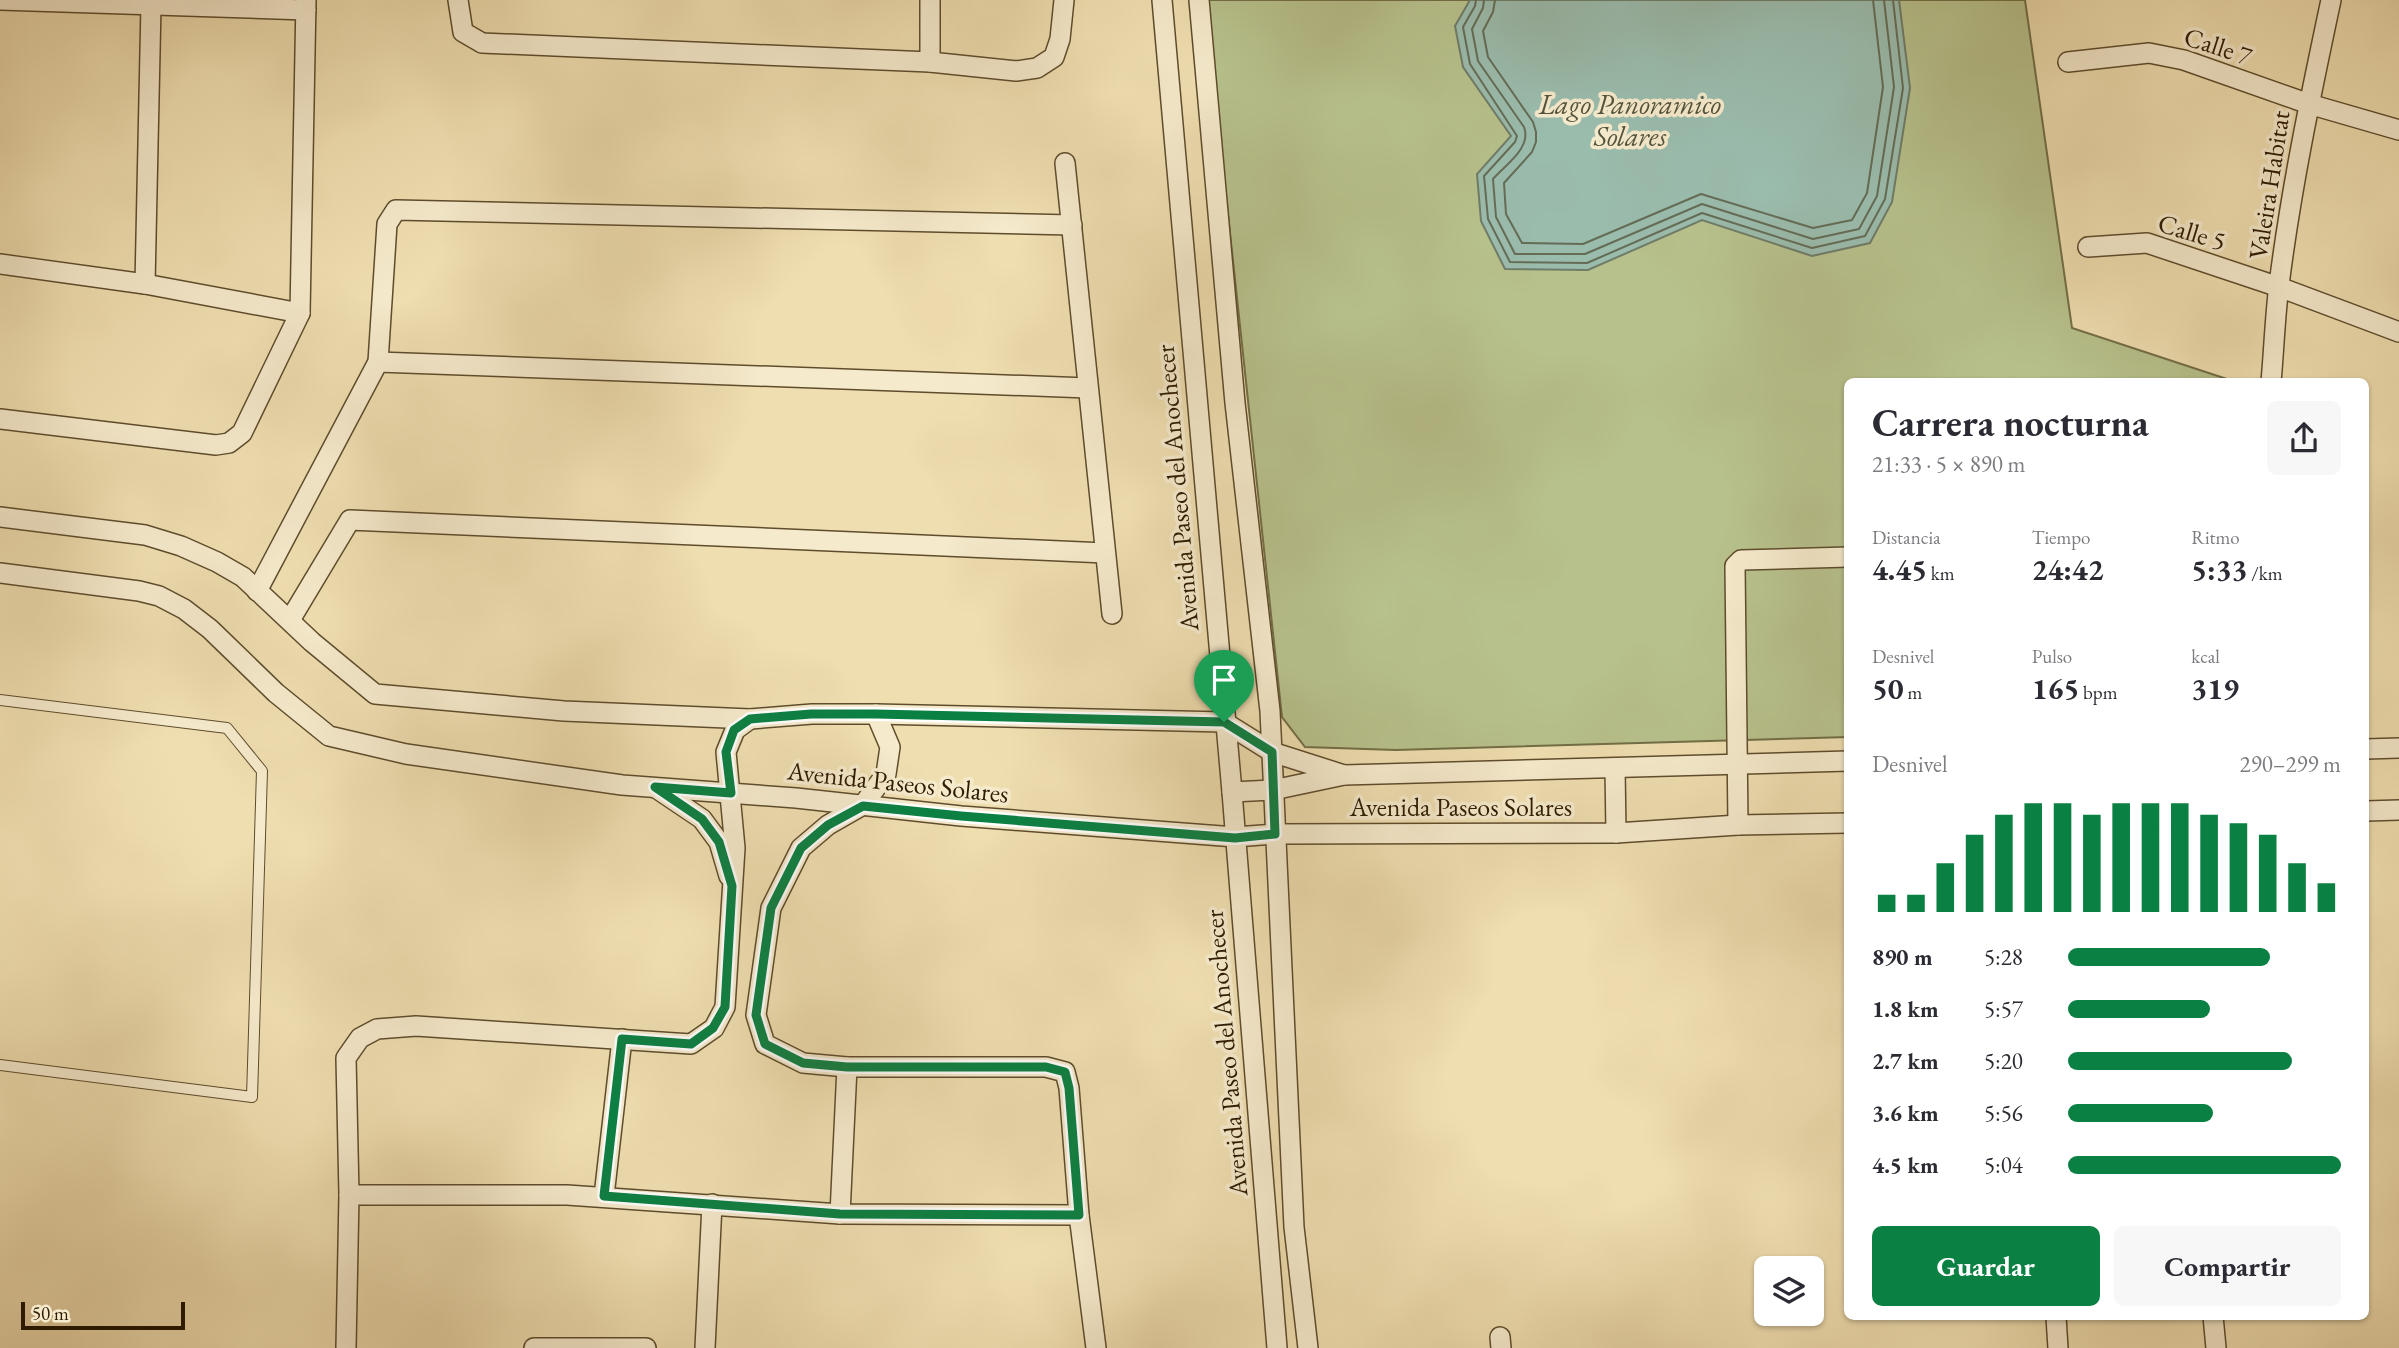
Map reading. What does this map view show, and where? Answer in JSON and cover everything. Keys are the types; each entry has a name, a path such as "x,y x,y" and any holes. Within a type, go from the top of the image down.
{"street":[{"path":"457,0 463,32 482,43 930,62 1016,71 1037,68 1054,57 1060,39 1064,0"},
{"path":"930,0 930,62"},
{"name":"Avenida Paseo del Anochecer","path":"1161,0 1232,792 1277,1348"},
{"name":"Avenida Paseo del Anochecer","path":"1199,0 1235,403 1270,711 1294,1227 1308,1348"},
{"name":"Valeira Habitat","path":"2271,378 2279,287 2309,104 2331,0"},
{"path":"0,1 306,5 300,313 242,433 229,443 216,445 0,419"},
{"path":"145,284 151,5"},
{"name":"Calle 7","path":"2068,62 2149,53 2184,60 2309,104 2399,130"},
{"path":"1065,163 1112,614"},
{"path":"257,591 378,362 387,224 396,210 1072,225"},
{"name":"Calle 5","path":"2088,247 2147,243 2279,287 2399,332"},
{"path":"0,264 145,284 300,313"},
{"path":"378,362 1088,388"},
{"name":"Avenida Paseos Solares","path":"0,517 145,536 181,546 217,562 243,577 375,694 564,711 750,719 811,714 876,714 1224,722 1272,752 1344,775"},
{"path":"290,620 350,520 1105,553"},
{"path":"1738,825 1735,566 1741,560 1844,557"},
{"name":"Avenida Paseos Solares","path":"0,573 159,596 184,609 210,629 276,692 329,736 406,754 622,785 1235,838 1275,834 1616,833 1738,825 1844,822"},
{"path":"876,714 890,747 886,774 863,806 828,825 801,848 771,908 756,1015 765,1044 803,1063 847,1067 1046,1067 1065,1072 1069,1088 1079,1215 1096,1348"},
{"path":"346,1348 349,1195 346,1058 360,1038 377,1029 416,1026 691,1044 713,1028 725,1007 735,848 726,752 734,730 750,719"},
{"path":"2369,749 2399,748"},
{"name":"Avenida Paseos Solares","path":"1232,792 1273,790 1344,775 1844,761"},
{"path":"1615,768 1616,833"},
{"path":"655,787 702,819 719,842 732,886"},
{"path":"2369,811 2399,810"},
{"path":"604,1196 622,1039"},
{"path":"840,1214 847,1067"},
{"path":"349,1195 604,1196 840,1214 1079,1215"},
{"path":"705,1348 712,1204"},
{"path":"2056,1320 2058,1348"},
{"path":"2213,1320 2216,1348"},
{"path":"534,1348 646,1348"}],"lane":[{"path":"0,701 227,728 262,771 252,1097 0,1065"}],"green space":[{"path":"1205,0 2025,0 2072,328 2224,378 1844,378 1844,737 1396,750 1305,747 1282,717"}],"water":[{"name":"Lago Panoramico Solares","path":"1470,0 1899,0 1910,88 1892,202 1870,243 1812,256 1702,220 1588,270 1505,269 1481,221 1477,174 1511,136 1463,67 1455,26"}],"route":[{"path":"811,714 876,714 1224,722 1272,752 1275,834 1235,838 863,806 828,825 801,848 771,908 756,1015 765,1044 803,1063 847,1067 1046,1067 1065,1072 1069,1088 1079,1215 840,1214 604,1196 622,1039 691,1044 713,1028 725,1007 732,886 719,842 702,819 655,787 731,793 726,752 734,730 750,719 811,714"}]}
